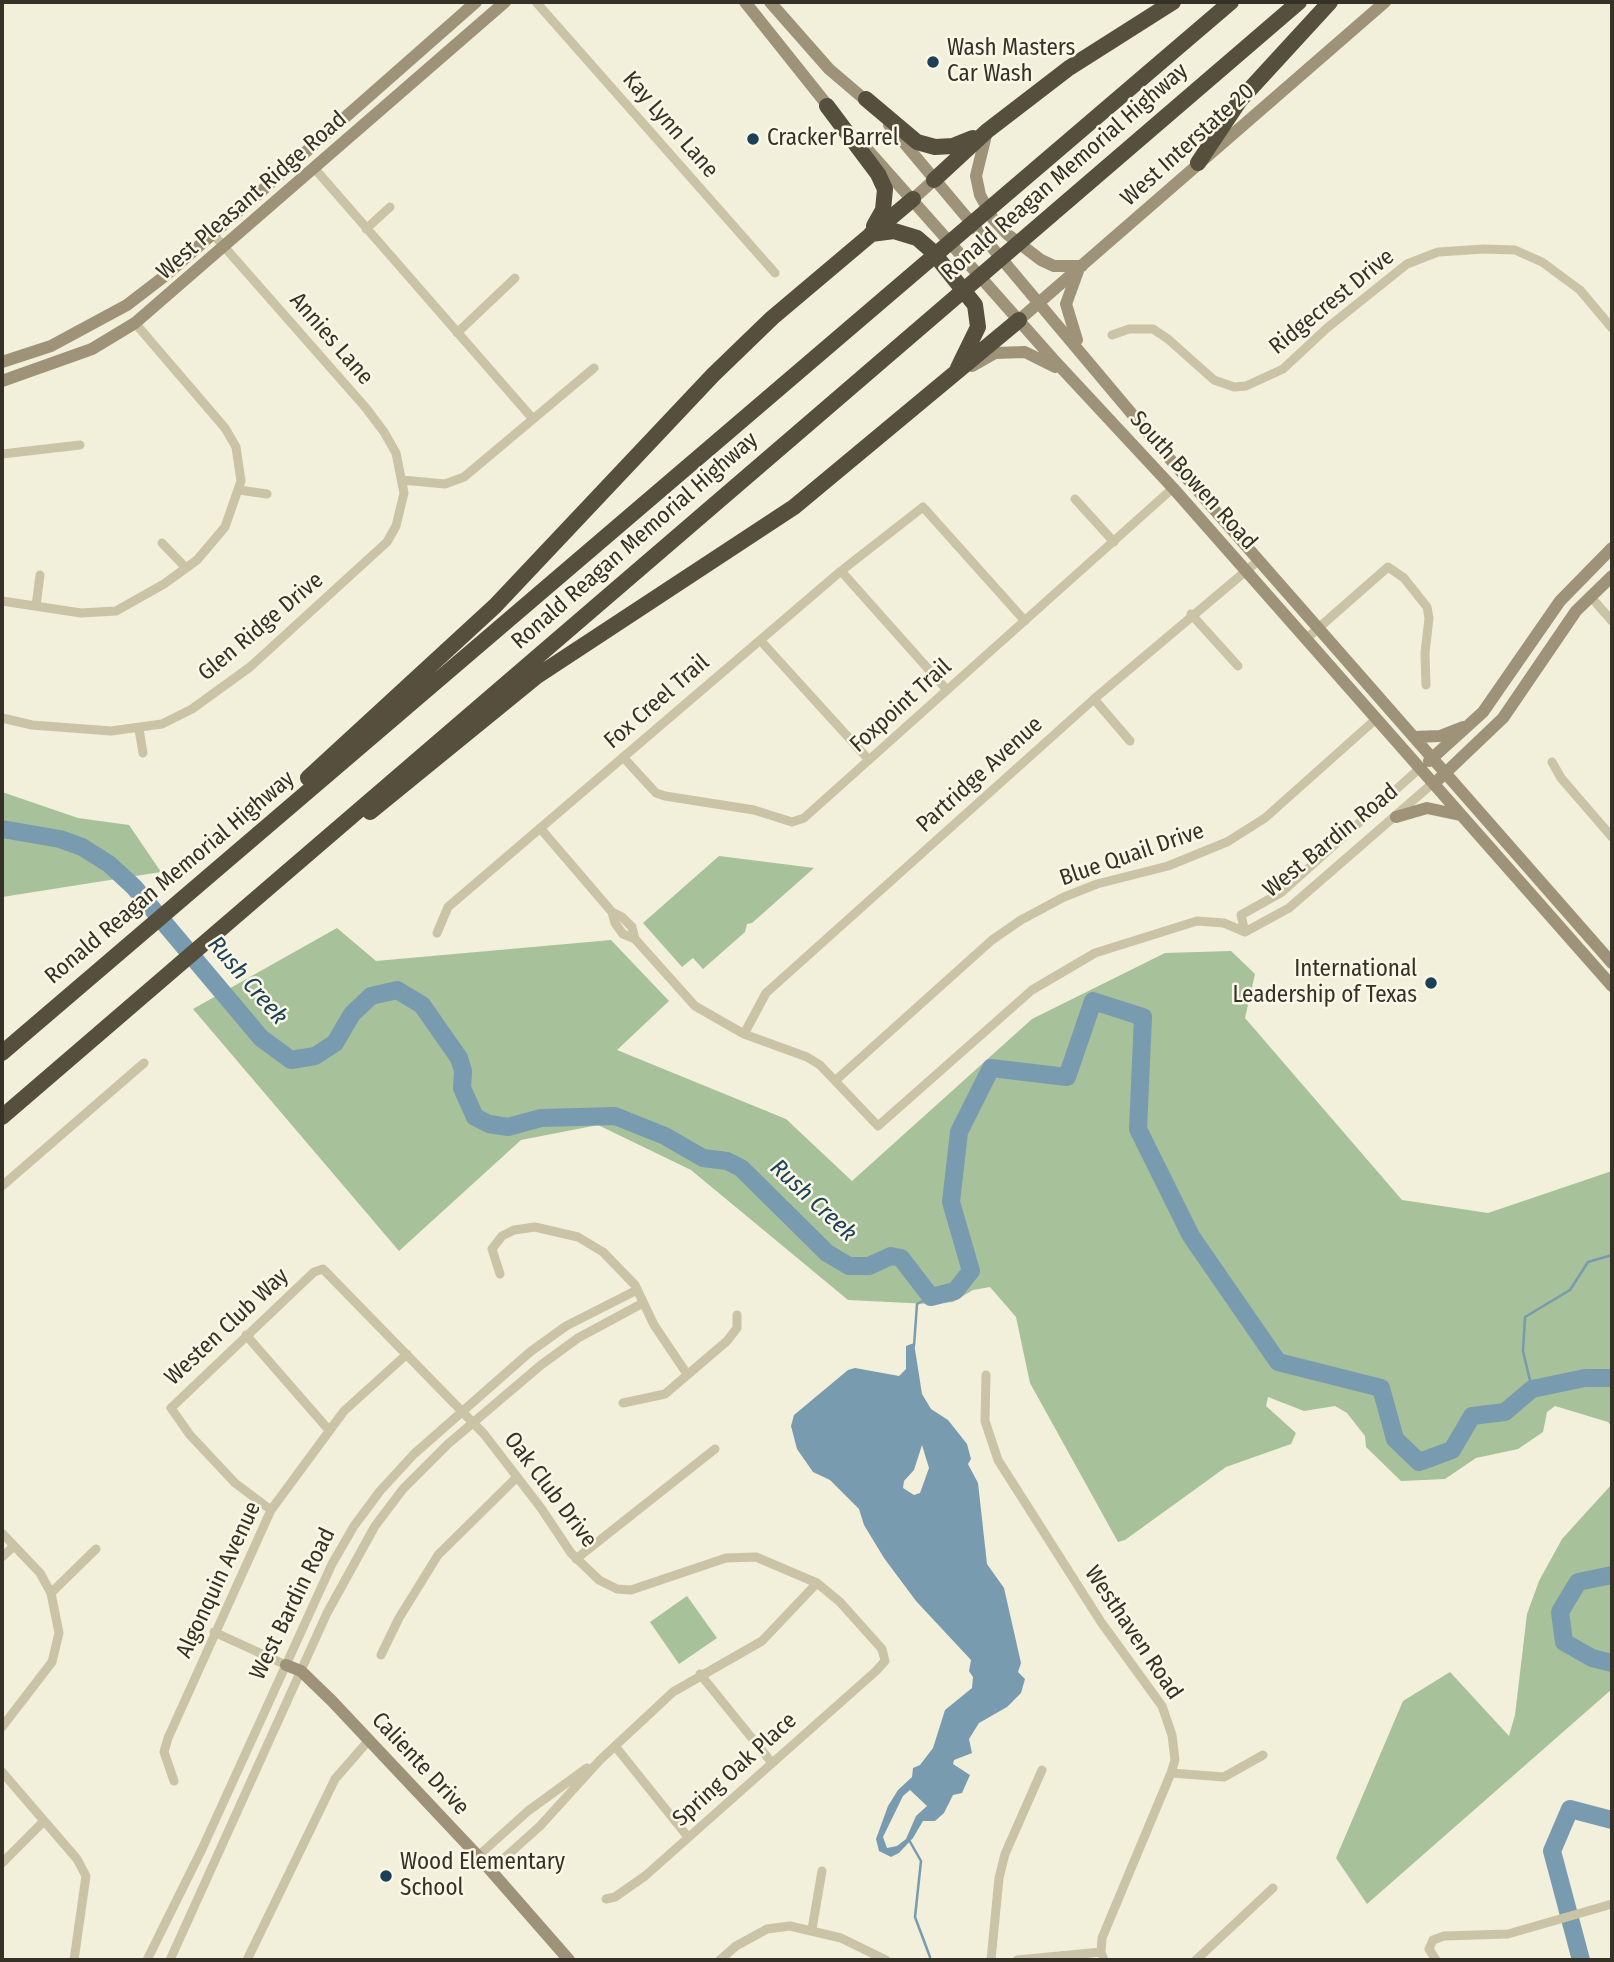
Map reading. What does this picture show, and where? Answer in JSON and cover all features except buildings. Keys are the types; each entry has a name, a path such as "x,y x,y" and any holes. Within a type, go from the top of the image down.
{"highway":[{"path":"934,180 987,131 1069,68 1173,2"},
{"name":"Ronald Reagan Memorial Highway","path":"2,1053 1231,2"},
{"name":"Ronald Reagan Memorial Highway","path":"2,1118 1298,2"},
{"path":"1198,163 1240,100 1330,2"},
{"path":"866,99 908,136 935,147 953,146 987,131"},
{"path":"828,106 878,174 885,189 879,219 852,249"},
{"path":"227,859 331,756 495,606 713,375 772,318 913,199"},
{"path":"871,234 894,231 917,238 932,251 975,304 978,327 956,374"},
{"path":"294,867 400,790 537,676 794,507 889,425 956,374 1019,320"},
{"path":"2,1046 49,1011"}],"main road":[{"name":"West Pleasant Ridge Road","path":"2,362 51,346 127,305 213,234 476,2"},
{"name":"West Pleasant Ridge Road","path":"2,381 92,349 135,323 505,2"},
{"name":"South Bowen Road","path":"745,2 828,106 1067,375 1173,488 1612,986"},
{"name":"South Bowen Road","path":"767,2 829,69 866,99 1259,559 1612,964"},
{"path":"755,14 767,2"},
{"name":"West Interstate 20","path":"1019,320 1385,2"},
{"path":"987,131 976,176 980,195 993,219 1030,254 1054,266 1081,267 1066,304 1083,353"},
{"path":"913,199 934,180"},
{"path":"956,374 995,353 1025,352 1067,375"},
{"name":"West Bardin Road","path":"1420,768 1475,720 1499,692 1560,601 1612,548"},
{"name":"West Bardin Road","path":"1433,783 1503,718 1576,611 1612,576"},
{"path":"1415,737 1440,736 1475,720"},
{"path":"1396,817 1427,808 1444,809 1463,817"},
{"name":"Caliente Drive","path":"286,1665 301,1671 369,1740 491,1870 569,1960"}],"street":[{"name":"Kay Lynn Lane","path":"537,2 775,273"},
{"path":"315,169 533,419"},
{"path":"366,229 390,207"},
{"name":"Annies Lane","path":"213,234 366,408 396,453 402,480"},
{"name":"Ridgecrest Drive","path":"1112,335 1129,329 1153,329 1214,380 1234,387 1246,386 1283,369 1327,328 1407,264 1438,252 1484,249 1515,250 1542,262 1580,290 1612,328"},
{"path":"457,333 514,278"},
{"path":"2,601 81,613 116,611 186,568 225,527 239,490 241,465 236,447 225,428 135,323"},
{"path":"402,480 445,484 464,477 594,368"},
{"path":"2,454 80,445"},
{"name":"Glen Ridge Drive","path":"2,718 32,724 111,731 162,724 192,709 250,667 387,542 396,526 403,501 402,480"},
{"name":"Foxpoint Trail","path":"623,757 656,793 754,810 792,822 804,818 1173,488"},
{"path":"239,490 268,494"},
{"path":"1075,499 1114,542"},
{"name":"Fox Creel Trail","path":"437,933 448,907 841,571 923,507 1025,621"},
{"path":"162,543 186,568"},
{"name":"Partridge Avenue","path":"744,1034 766,993 1094,699 1259,559"},
{"path":"1306,639 1384,568 1395,570 1427,607 1429,618 1425,653 1426,685"},
{"path":"841,571 947,690"},
{"path":"36,606 40,575"},
{"path":"1590,596 1612,621"},
{"path":"1191,614 1238,666"},
{"path":"760,640 870,760"},
{"path":"1094,699 1130,741"},
{"name":"Blue Quail Drive","path":"836,1080 992,940 1021,920 1063,897 1097,884 1168,866 1227,842 1265,818 1376,719"},
{"path":"139,729 143,753"},
{"path":"1552,762 1561,778 1612,837"},
{"name":"West Bardin Road","path":"1420,768 1282,892 1241,915 1245,932 1289,908 1433,783"},
{"path":"540,828 612,912 622,916 632,927 635,939 695,1006 744,1034 807,1057 836,1080 878,1126 1032,990 1096,953 1196,921 1224,923 1245,932"},
{"path":"1602,974 1612,964"},
{"path":"2,1186 144,1063"},
{"path":"500,1274 493,1256 495,1242 514,1230 535,1227 562,1231 603,1252 619,1266 637,1290 659,1333 687,1374"},
{"name":"Westen Club Way","path":"271,1510 235,1483 190,1435 171,1408 314,1272 326,1271"},
{"name":"Oak Club Drive","path":"326,1271 472,1423 517,1477 576,1559 599,1580 617,1589 631,1590 726,1558 757,1557 817,1583 840,1602 882,1649 886,1661"},
{"name":"West Bardin Road","path":"147,1960 202,1849 332,1564 354,1526 380,1491 414,1454 461,1411 566,1326 637,1290"},
{"name":"West Bardin Road","path":"170,1960 301,1671 355,1557 375,1526 403,1489 472,1423 541,1365 578,1338 643,1304"},
{"path":"623,1403 665,1394 727,1341 737,1328 737,1315"},
{"path":"246,1335 328,1430"},
{"name":"Algonquin Avenue","path":"174,1781 164,1752 214,1632 271,1510 344,1411 407,1354"},
{"name":"Westhaven Road","path":"986,1375 985,1421 998,1460 1101,1622 1162,1706 1172,1735 1175,1760 1171,1773 1102,1937 1103,1956"},
{"path":"576,1559 715,1449"},
{"path":"381,1655 399,1618 438,1555 517,1477"},
{"path":"2,1533 40,1573 51,1592 58,1633 52,1662 2,1727"},
{"path":"2,1557 14,1546"},
{"path":"51,1592 96,1549"},
{"path":"491,1870 540,1826 600,1760 673,1692 700,1674 762,1641 817,1583"},
{"name":"Caliente Drive","path":"214,1632 286,1665"},
{"name":"Spring Oak Place","path":"606,1899 615,1897 645,1876 886,1661"},
{"path":"700,1674 772,1763"},
{"path":"247,1960 335,1779 369,1740"},
{"path":"615,1746 688,1837"},
{"path":"1171,1773 1224,1777 1263,1755"},
{"path":"478,1856 528,1811 600,1760"},
{"path":"991,1960 993,1917 1005,1854 1042,1770"},
{"path":"2,1772 77,1859 86,1876 74,1960"},
{"path":"2,1863 43,1822"},
{"path":"812,1929 822,1871"},
{"path":"1196,1960 1273,1888"},
{"path":"1436,1960 1429,1949 1433,1940 1444,1936 1507,1934 1612,1904"},
{"path":"720,1960 736,1946 767,1929 790,1926 812,1929 841,1938 886,1960"},
{"path":"1017,1960 1103,1956"}],"green space":[{"path":"2,792 78,818 129,825 161,872 2,897"},
{"path":"719,856 814,868 752,923 747,924 745,932 703,969 693,958 682,967 643,923"},
{"path":"337,928 376,961 611,940 669,1001 617,1050 786,1119 852,1181 1032,1019 1165,953 1231,951 1255,974 1245,1018 1402,1200 1488,1213 1612,1171 1612,1427 1608,1422 1555,1406 1547,1412 1543,1432 1518,1449 1476,1458 1445,1479 1401,1481 1366,1447 1365,1436 1347,1413 1335,1406 1304,1411 1268,1397 1266,1406 1296,1433 1291,1444 1226,1467 1125,1540 1118,1542 1030,1383 1016,1317 990,1287 973,1290 953,1302 929,1304 848,1300 691,1170 598,1125 521,1140 399,1251 193,1009"},
{"path":"1612,1484 1612,1689 1367,1904 1336,1858 1403,1701 1450,1672 1509,1736 1515,1715 1527,1614 1539,1581 1562,1539"},
{"path":"687,1596 717,1638 679,1664 650,1622"}],"water":[{"path":"914,1343 922,1394 931,1409 948,1420 967,1444 971,1459 968,1464 978,1483 987,1564 1004,1588 1021,1663 1018,1672 1025,1679 1021,1693 1007,1707 979,1723 969,1739 972,1753 954,1760 953,1764 970,1775 962,1793 953,1795 944,1813 935,1821 923,1821 913,1838 899,1853 891,1857 879,1851 876,1839 888,1806 898,1790 912,1777 913,1768 920,1765 933,1748 945,1710 972,1688 973,1677 969,1671 971,1660 916,1601 884,1558 864,1525 859,1509 830,1480 813,1472 797,1449 791,1426 794,1415 848,1370 855,1368 899,1376 906,1369 906,1346","holes":["922,1445 929,1468 920,1493 914,1495 903,1488 904,1481 914,1470","910,1790 927,1806 916,1816 906,1839 897,1846 887,1848 883,1837 903,1796"]}],"waterway":[{"name":"Rush Creek","path":"2,829 60,839 82,847 109,864 134,887 261,1038 291,1060 315,1056 335,1043 352,1014 371,996 397,990 422,1005 459,1058 463,1071 462,1088 475,1117 489,1124 508,1127 541,1118 615,1116 665,1136 703,1158 727,1161 741,1168 827,1253 849,1266 869,1266 891,1256 901,1258 931,1297 955,1291 971,1271 951,1202 959,1132 991,1068 1067,1077 1093,1001 1143,1017 1138,1129 1191,1236 1278,1362 1381,1388 1395,1439 1419,1462 1452,1450 1472,1416 1505,1412 1532,1389 1585,1378 1612,1378"},
{"path":"1532,1389 1523,1351 1525,1317 1570,1290 1588,1262 1612,1255"},
{"path":"914,1346 917,1304 931,1297"},
{"name":"Rush Creek","path":"1612,1575 1578,1582 1560,1612 1564,1642 1592,1658 1612,1663"},
{"name":"Rush Creek","path":"1581,1960 1552,1851 1570,1809 1612,1820"},
{"path":"909,1840 921,1861 915,1917 930,1957"}],"place":[{"name":"Wash Masters Car Wash","path":"933,62"},
{"name":"Cracker Barrel","path":"753,139"},
{"name":"International Leadership of Texas","path":"1431,983"},
{"name":"Wood Elementary School","path":"386,1876"}]}
